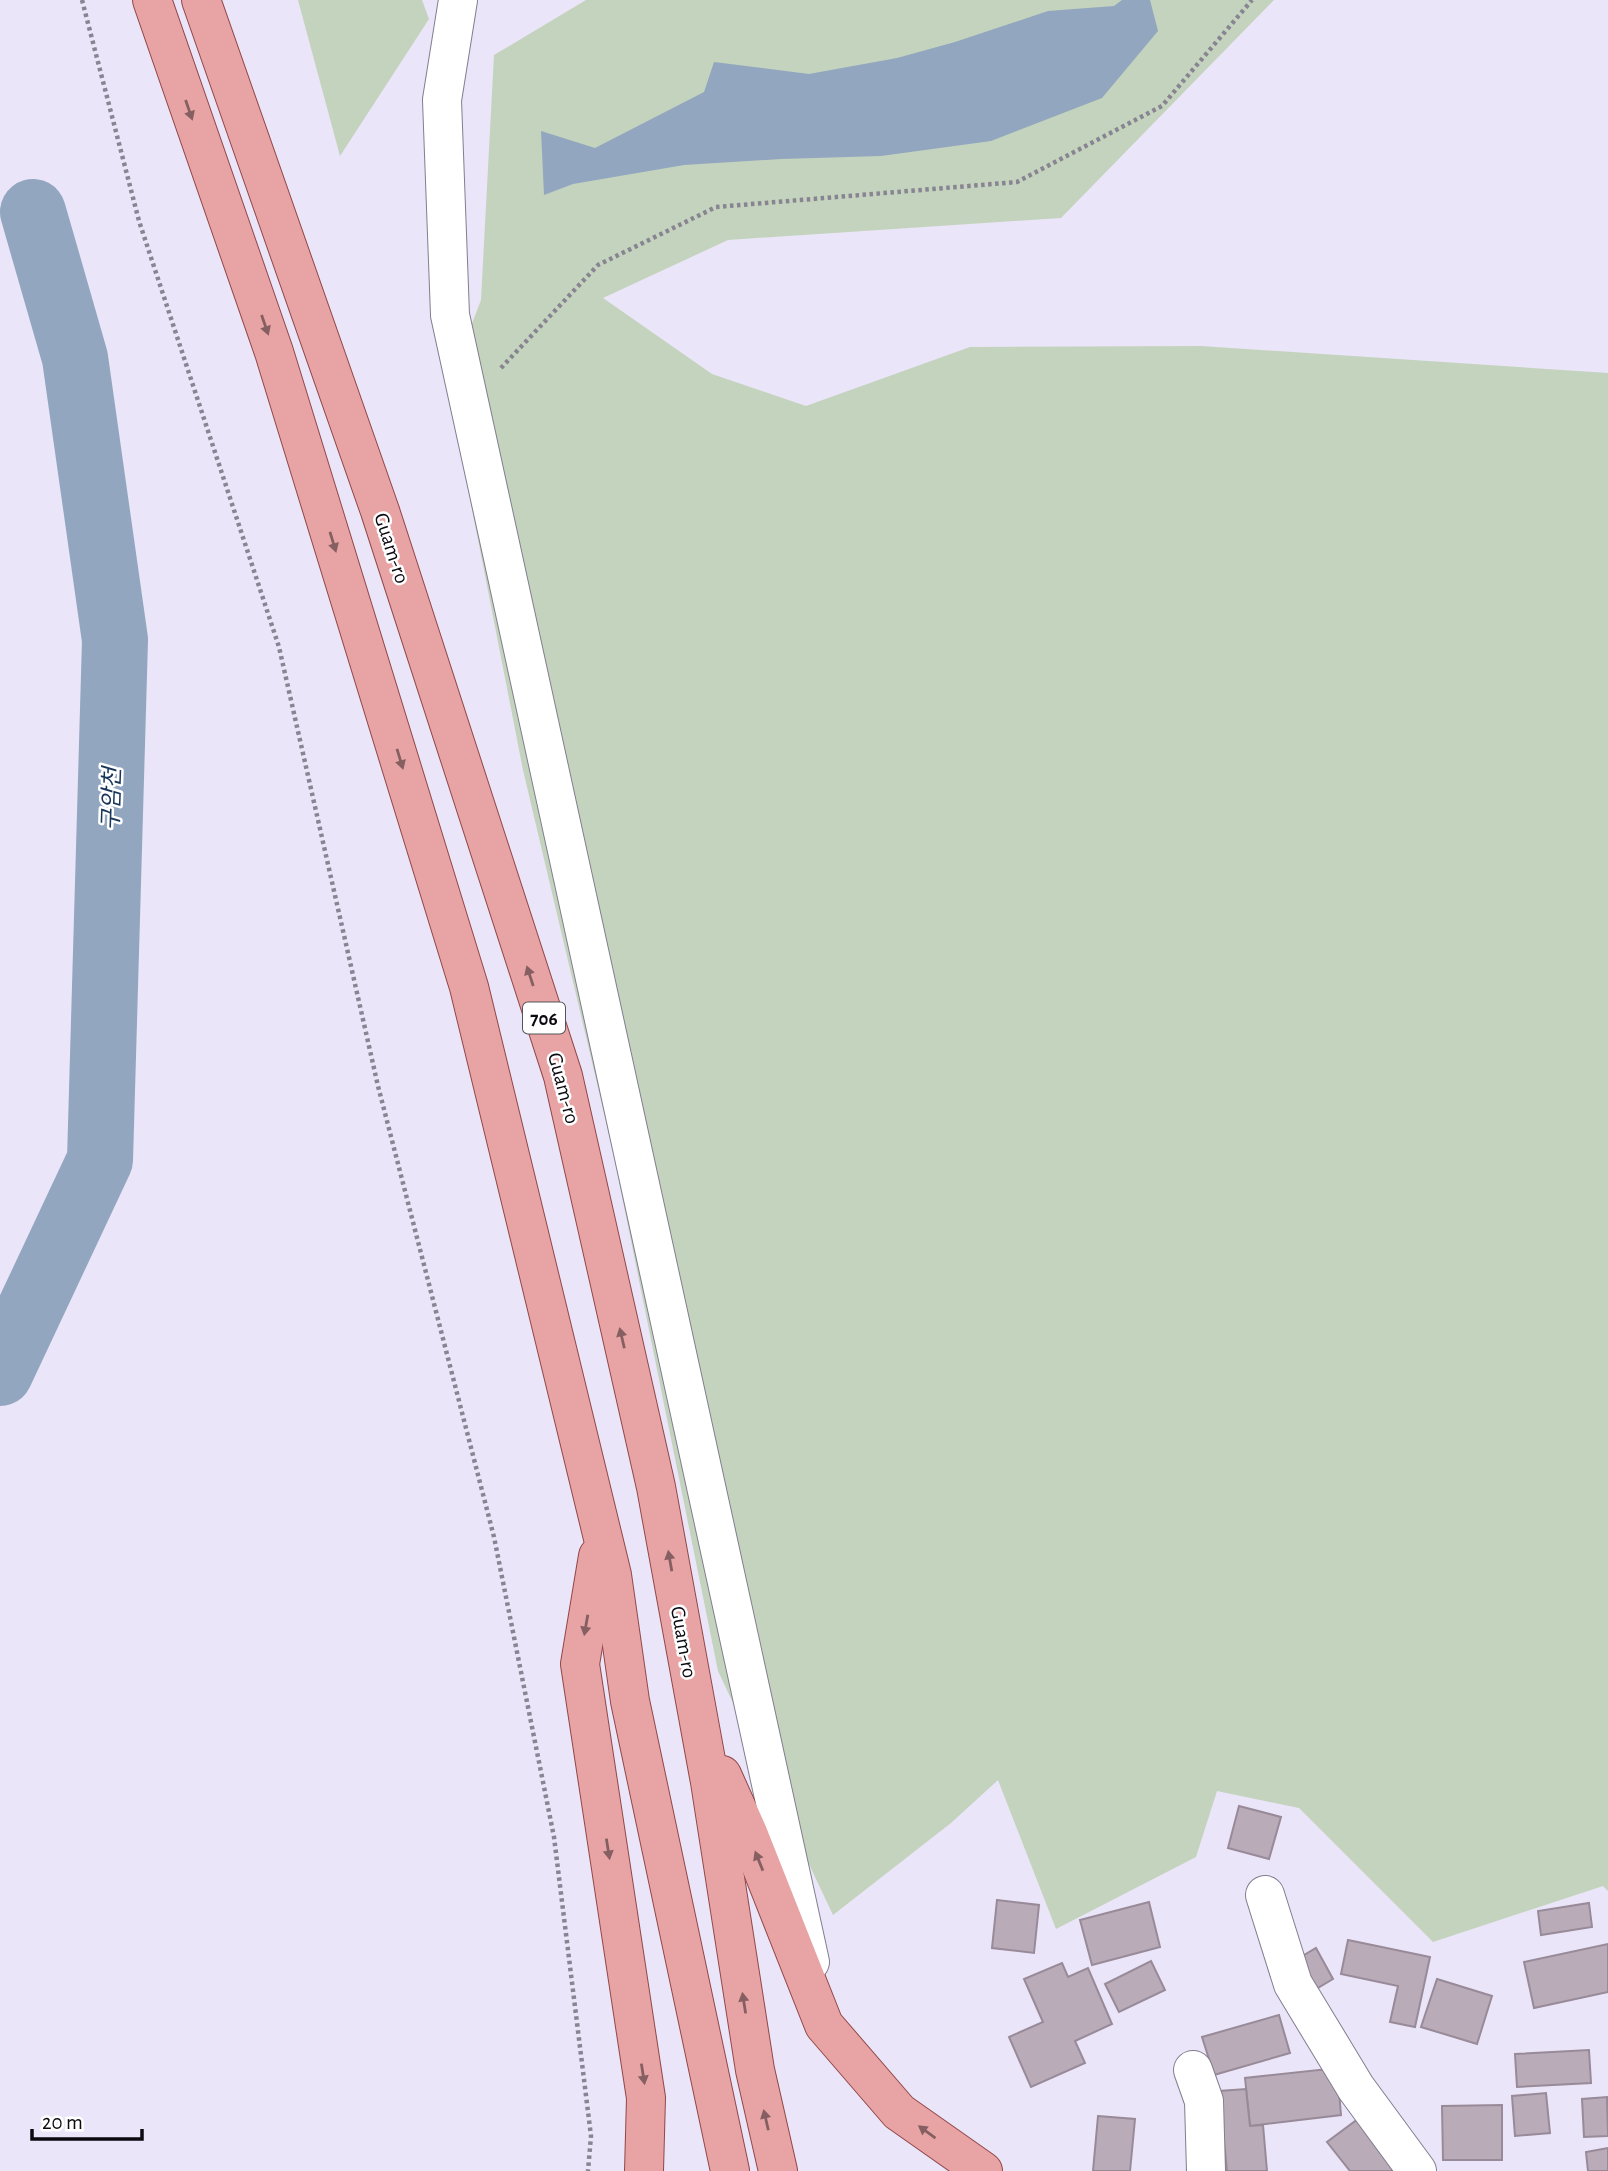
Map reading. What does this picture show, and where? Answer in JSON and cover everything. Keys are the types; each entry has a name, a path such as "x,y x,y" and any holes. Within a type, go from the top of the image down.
{"main road":[{"path":"150,0 274,352 469,987 612,1574 630,1701 730,2171"},
{"name":"Guam-ro","path":"201,0 380,511 563,1076 656,1487 700,1727 755,2070 778,2171"},
{"path":"601,1533 579,1664 646,2098 644,2171"},
{"path":"700,1727 748,1833 824,2025 899,2112 983,2171"}],"street":[{"path":"458,0 442,100 450,315 824,2025"},
{"path":"1265,1895 1293,1984 1356,2088 1417,2171"},
{"path":"1193,2070 1204,2101 1206,2171"}],"path":[{"path":"82,0 139,221 279,648 378,1086 494,1537 554,1837 591,2136 588,2171"},
{"path":"469,402 598,265 716,208 1017,182 1162,106 1252,0"}],"green space":[{"path":"298,0 422,0 429,19 340,156"},
{"path":"586,0 1274,0 1061,218 728,240 603,298 712,374 806,406 970,347 1201,346 1608,373 1608,1891 1603,1886 1433,1942 1299,1808 1217,1791 1196,1857 1056,1929 998,1780 951,1823 833,1915 718,1671 612,1147 523,770 448,386 481,300 494,55"}],"water":[{"path":"1122,0 1150,0 1158,31 1102,98 991,141 881,156 684,165 573,184 544,195 541,131 595,148 704,92 714,62 809,74 897,58 1048,11 1114,6"}],"building":[{"path":"1239,1806 1281,1817 1269,1859 1228,1848"},
{"path":"997,1900 1039,1905 1034,1953 992,1948"},
{"path":"1149,1902 1160,1947 1092,1965 1080,1920"},
{"path":"1589,1903 1592,1927 1541,1935 1538,1911"},
{"path":"1348,1940 1430,1957 1415,2027 1390,2022 1398,1986 1341,1974"},
{"path":"1608,1944 1608,1992 1534,2008 1524,1962"},
{"path":"1316,1948 1333,1979 1311,1992 1294,1961"},
{"path":"1151,1961 1165,1990 1119,2012 1105,1984"},
{"path":"1062,1963 1068,1977 1088,1968 1112,2024 1075,2041 1085,2063 1031,2087 1009,2037 1043,2022 1024,1979"},
{"path":"1437,1979 1492,1996 1477,2044 1421,2027"},
{"path":"1279,2015 1290,2053 1214,2075 1202,2037"},
{"path":"1589,2050 1591,2083 1517,2087 1515,2054"},
{"path":"1337,2068 1341,2115 1250,2126 1245,2078"},
{"path":"1246,2089 1250,2126 1263,2125 1267,2171 1227,2171 1219,2091"},
{"path":"1546,2093 1550,2133 1515,2136 1512,2096"},
{"path":"1607,2097 1608,2136 1584,2137 1582,2099"},
{"path":"1502,2105 1502,2160 1443,2160 1442,2106"},
{"path":"1098,2116 1135,2119 1130,2171 1093,2171"},
{"path":"1362,2116 1405,2171 1350,2171 1327,2142"},
{"path":"1608,2148 1608,2171 1588,2171 1586,2152"}],"waterway":[{"name":"구암천","path":"0,1373 100,1160 115,640 75,358 33,212"}]}
